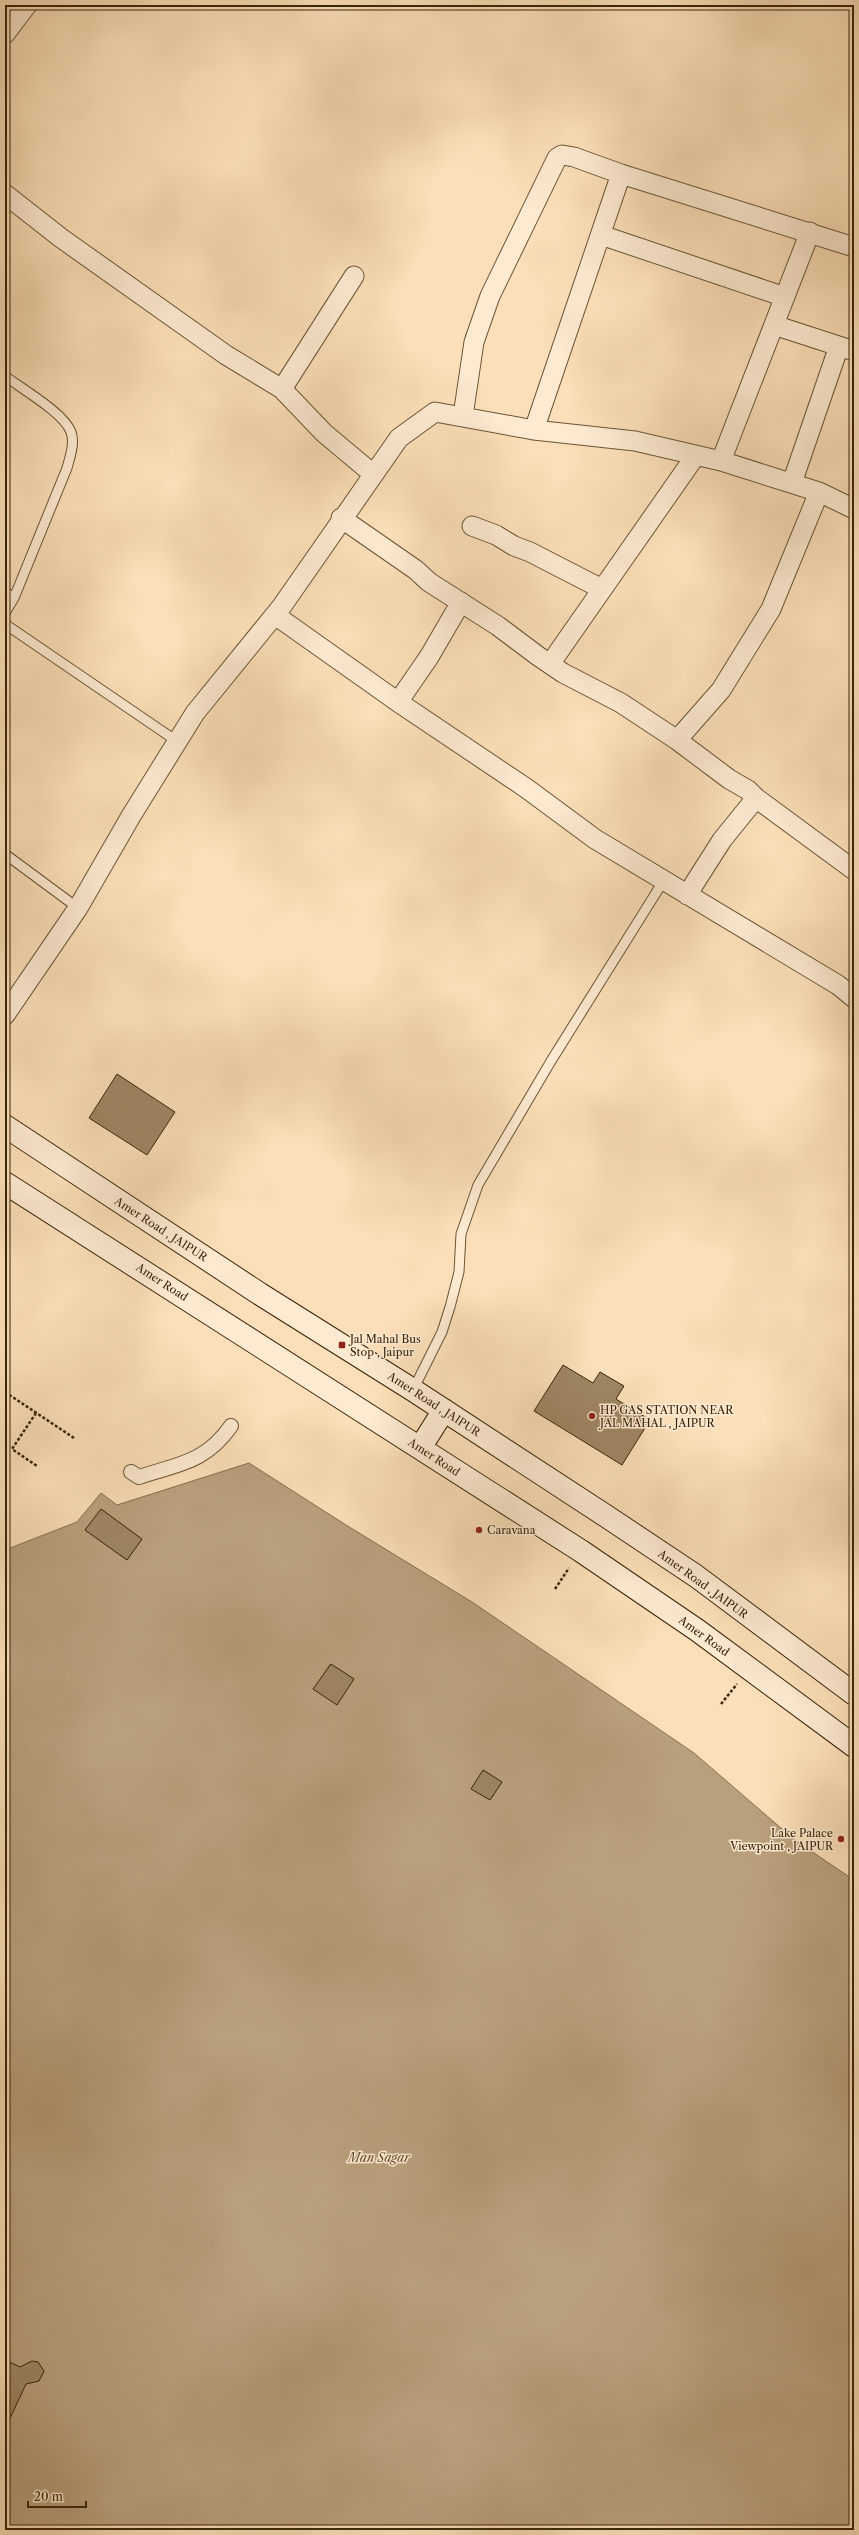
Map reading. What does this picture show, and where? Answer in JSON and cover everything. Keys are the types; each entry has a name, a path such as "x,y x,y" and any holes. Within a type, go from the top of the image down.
{"main road":[{"name":"Amer Road , JAIPUR","path":"5,1126 260,1294 444,1410 696,1576 854,1694"},
{"name":"Amer Road","path":"5,1183 581,1551 697,1630 854,1746"},
{"path":"420,1448 444,1410"}],"street":[{"path":"5,34 27,5"},
{"path":"463,416 474,342 486,309 557,158 562,155 574,156 621,174 854,247"},
{"path":"534,430 621,174"},
{"path":"5,194 61,238 226,355 282,389 324,433 373,474"},
{"path":"721,461 810,232"},
{"path":"600,235 785,297"},
{"path":"282,389 354,276"},
{"path":"774,325 846,348 792,483"},
{"path":"5,1015 78,908 195,713 275,615 341,518 399,438 435,412 534,430 635,441 721,461 819,492 853,506"},
{"path":"550,664 696,455"},
{"path":"677,740 721,690 771,609 819,492"},
{"path":"341,518 416,570 429,582 461,602 550,664 621,703 677,740 729,779 748,790 756,798 854,870"},
{"path":"472,526 496,535 514,546 530,552 602,589"},
{"path":"398,702 429,657 461,602"},
{"path":"275,615 398,702 526,788 595,839 838,985 854,998"},
{"path":"687,895 722,840 756,798"},
{"path":"130,1472 139,1477 199,1458 215,1446 231,1426"}],"lane":[{"path":"5,376 62,419 71,432 72,448 67,468 14,598 5,613"},
{"path":"5,592 14,598"},
{"path":"5,624 178,742"},
{"path":"5,854 78,908"},
{"path":"413,1390 442,1332 450,1307 459,1272 461,1234 478,1185 551,1061 664,880"}],"path":[{"path":"5,1392 74,1438"},
{"path":"36,1412 12,1449 37,1466"},
{"path":"555,1589 581,1551"},
{"path":"721,1704 748,1669"}],"water":[{"name":"Man Sagar","path":"249,1463 346,1525 472,1602 694,1753 796,1841 854,1880 854,2530 5,2530 5,2443 10,2432 5,2429 27,2380 39,2381 44,2371 38,2362 27,2363 24,2369 5,2360 5,1550 77,1522 101,1493 117,1505","holes":["101,1509 142,1539 127,1560 85,1530","330,1664 354,1679 314,1689","483,1770 502,1782 490,1800 472,1789"]}],"building":[{"path":"117,1074 175,1112 147,1155 89,1118"},
{"path":"563,1365 593,1383 600,1372 624,1386 616,1399 650,1420 622,1465 534,1411"},
{"path":"101,1509 142,1539 127,1560 85,1530"},
{"path":"331,1664 354,1679 337,1705 313,1689"},
{"path":"483,1770 502,1782 490,1800 471,1789"},
{"path":"5,2360 20,2367 32,2361 38,2362 44,2371 39,2381 26,2384 5,2429"}],"place":[{"name":"Jal Mahal Bus Stop , Jaipur","path":"342,1345"},
{"name":"HP GAS STATION NEAR JAL MAHAL , JAIPUR","path":"592,1416"},
{"name":"Caravana","path":"479,1530"},
{"name":"Lake Palace Viewpoint , JAIPUR","path":"841,1839"}]}
